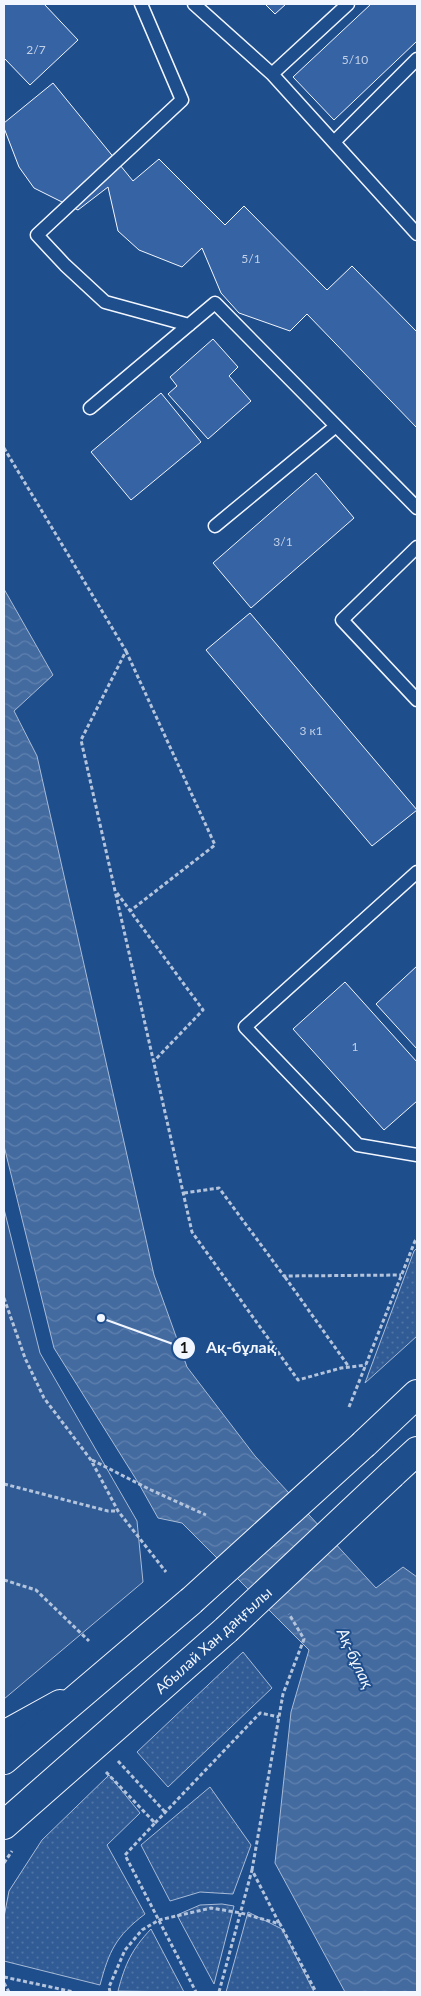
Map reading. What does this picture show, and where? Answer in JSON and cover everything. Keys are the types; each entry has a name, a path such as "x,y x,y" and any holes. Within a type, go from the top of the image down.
{"main road":[{"path":"4,1760 191,1600 417,1394"},
{"name":"Абылай Хан даңғылы","path":"4,1825 226,1630 417,1450"},
{"path":"4,1735 81,1693"}],"lane":[{"path":"141,4 182,100 37,235 106,302 189,326"},
{"path":"194,4 272,74 335,141 417,234"},
{"path":"272,74 348,4"},
{"path":"335,141 417,59"},
{"path":"90,408 215,303 417,508"},
{"path":"215,526 336,426"},
{"path":"417,547 342,620 417,700"},
{"path":"417,872 245,1027 358,1145 417,1155"}],"path":[{"path":"4,448 126,651 215,845 130,911"},
{"path":"126,651 81,740 192,1232 298,1380 349,1367 366,1365"},
{"path":"115,891 203,1010 154,1061"},
{"path":"184,1193 219,1188 349,1367"},
{"path":"349,1407 414,1241 417,1239"},
{"path":"284,1276 402,1275"},
{"path":"4,1298 5,1309 44,1398 91,1460 118,1511 166,1572"},
{"path":"91,1460 206,1515"},
{"path":"4,1484 108,1511 118,1511"},
{"path":"4,1580 36,1590 89,1641"},
{"path":"219,1992 252,1870 283,1694 304,1639 289,1614"},
{"path":"196,1992 125,1854 260,1713 279,1717"},
{"path":"114,1757 165,1812"},
{"path":"102,1768 155,1824"},
{"path":"252,1870 316,1992"},
{"path":"110,1992 110,1987 125,1950 142,1930 159,1920 211,1908 241,1913 280,1924"},
{"path":"4,1977 74,1992"},
{"path":"4,1983 9,1992"}],"shaded area":[{"path":"4,1209 40,1353 137,1521 143,1582 4,1699"},
{"path":"417,1248 417,1336 365,1383 414,1251"},
{"path":"243,1652 272,1688 168,1787 137,1752"},
{"path":"109,1775 140,1813 107,1845 145,1914 120,1937 111,1953 100,1985 4,1961 4,1917 9,1891 42,1840"},
{"path":"210,1787 251,1845 233,1894 200,1892 170,1901 141,1845"},
{"path":"222,1904 234,1906 214,1984 177,1915 200,1905"},
{"path":"248,1912 282,1929 314,1992 226,1992"},
{"path":"151,1929 184,1992 118,1991 130,1957"}],"water":[{"path":"4,589 53,675 14,711 37,756 154,1275 187,1367 255,1456 376,1588 403,1567 417,1577 417,1992 345,1992 275,1863 291,1712 309,1650 182,1523 158,1518 139,1484 54,1348 4,1146"}],"building":[{"path":"4,4 44,4 78,40 30,85 4,58"},
{"path":"265,4 286,4 275,14"},
{"path":"371,4 417,4 417,41 334,120 293,77"},
{"path":"53,83 133,181 159,159 225,225 244,206 327,290 352,266 417,332 417,428 307,314 290,331 239,313 221,293 202,248 182,267 139,250 118,231 108,187 78,210 34,188 19,167 4,128 4,123"},
{"path":"213,339 238,367 229,376 251,401 208,439 168,394 177,386 170,377"},
{"path":"161,393 201,442 131,500 91,452"},
{"path":"316,473 354,518 251,608 213,563"},
{"path":"250,613 417,810 372,846 206,650"},
{"path":"417,966 417,1049 376,1004"},
{"path":"345,982 417,1062 417,1101 384,1130 293,1029"}],"place":[{"name":"Ақ-бұлақ","path":"101,1318"}]}
